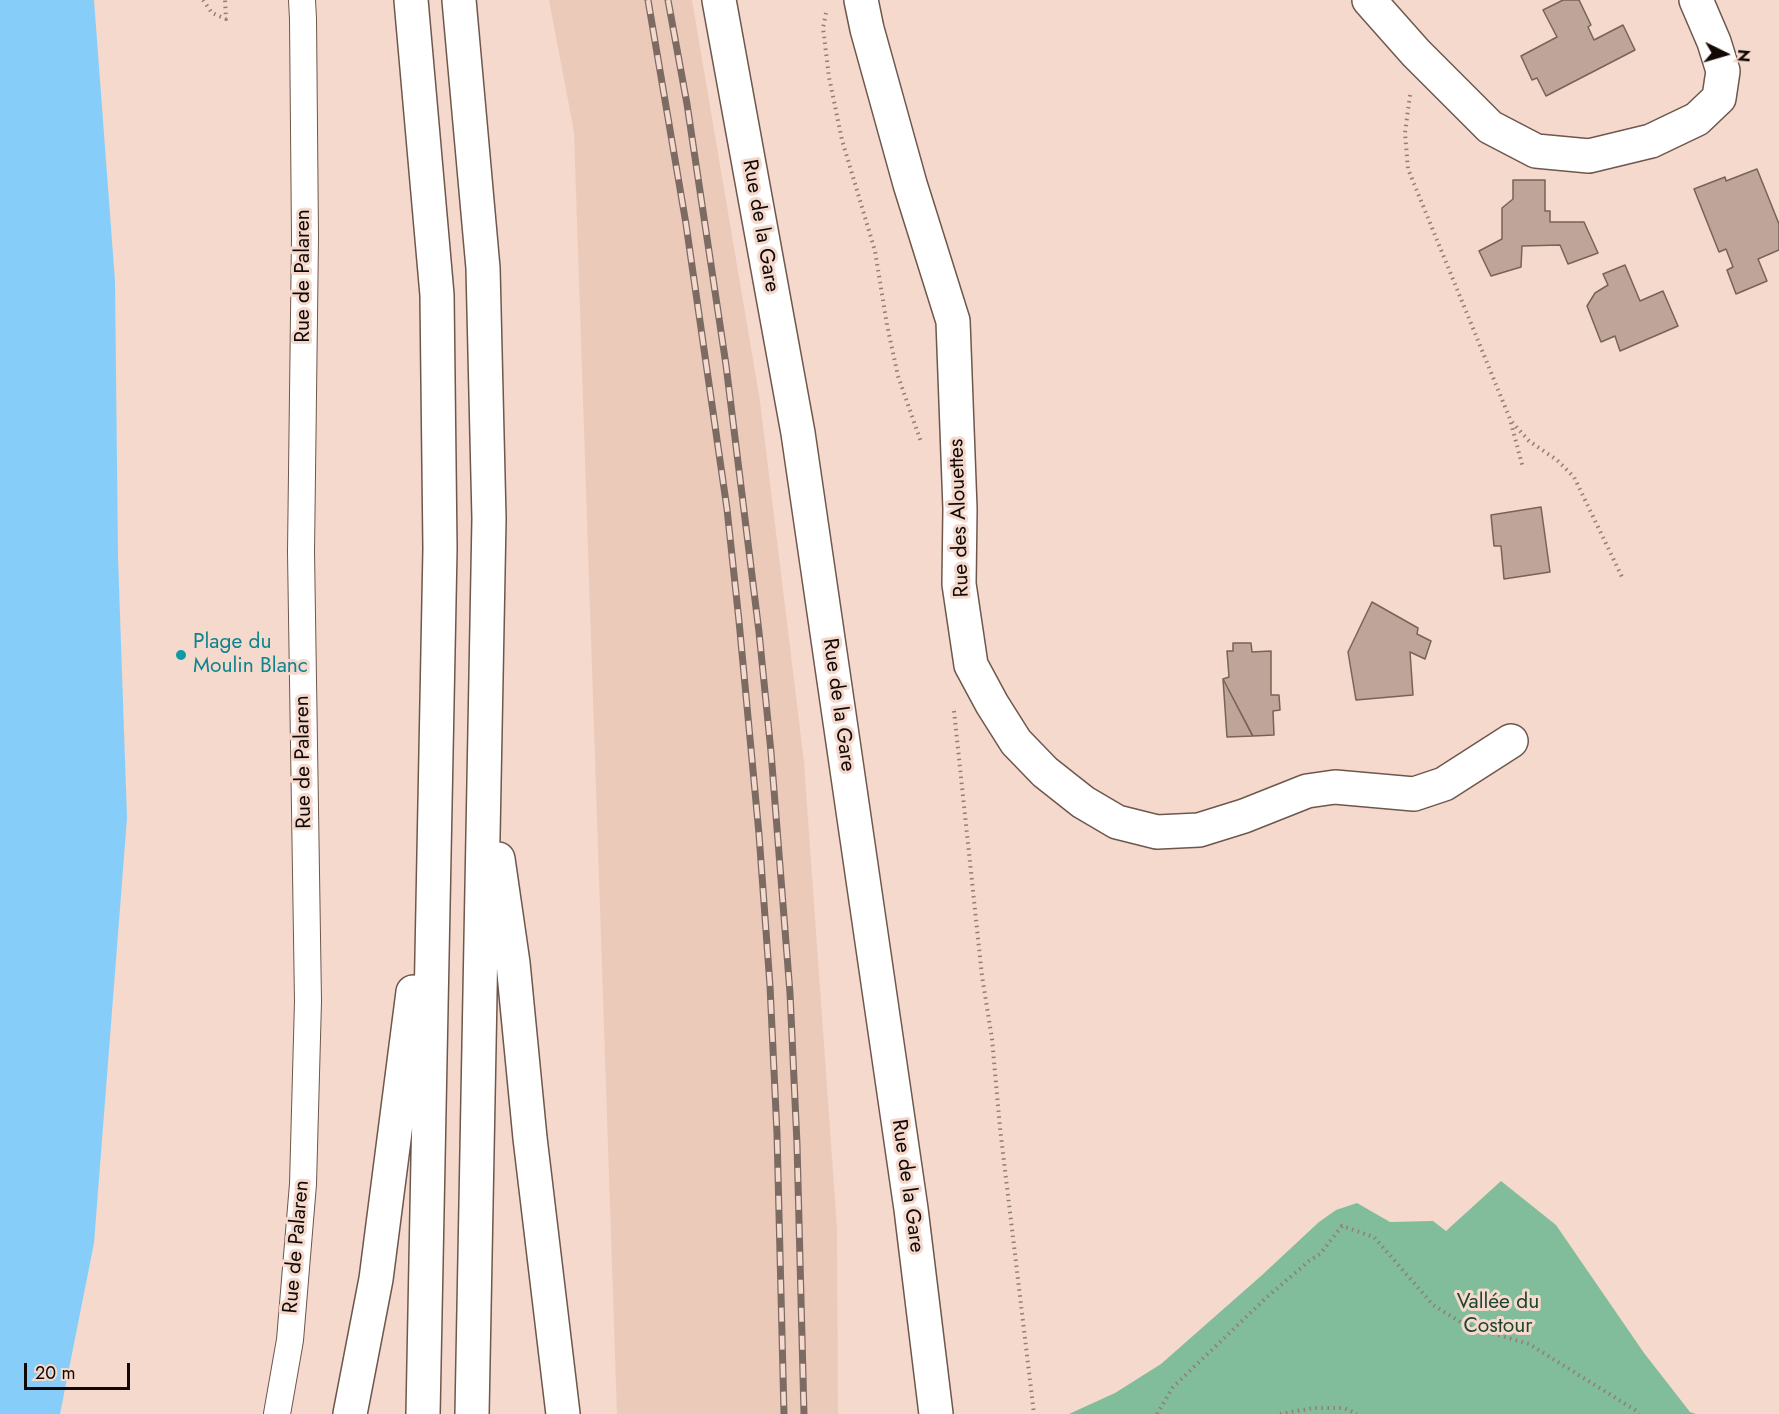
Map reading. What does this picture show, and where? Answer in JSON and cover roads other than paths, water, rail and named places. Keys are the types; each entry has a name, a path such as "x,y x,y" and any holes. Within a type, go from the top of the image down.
{"main road":[{"path":"411,0 437,295 440,549 423,1414"},
{"path":"459,0 483,268 489,519 472,1414"},
{"name":"Rue de la Gare","path":"719,0 798,433 908,1185 936,1414"},
{"name":"Rue des Alouettes","path":"861,0 907,173 953,321 960,509 959,584 971,665 1016,742 1045,772 1083,802 1117,822 1157,831 1199,830 1244,816 1307,791 1335,787 1414,794 1444,784 1511,741"},
{"path":"1370,0 1416,53 1490,126 1536,151 1589,156 1651,141 1697,119 1719,98 1723,71 1714,42 1695,0"},
{"path":"484,768 513,963 530,1138 562,1414"},
{"path":"350,1414 376,1280 435,827"}],"street":[{"name":"Rue de Palaren","path":"277,1414 290,1340 303,1184 308,1001 301,552 305,237 302,0"}],"water":[{"path":"0,0 94,0 115,281 118,557 127,818 94,1243 60,1414 0,1414"}],"railway":[{"path":"648,0 686,224 727,509 739,621 759,834 770,986 777,1134 784,1414"},
{"path":"668,0 687,104 726,365 759,632 771,752 790,993 797,1144 804,1414"}],"place":[{"name":"Plage du Moulin Blanc","path":"181,655"}],"park label":[{"name":"Vallée du Costour","path":"1498,1315"}]}
